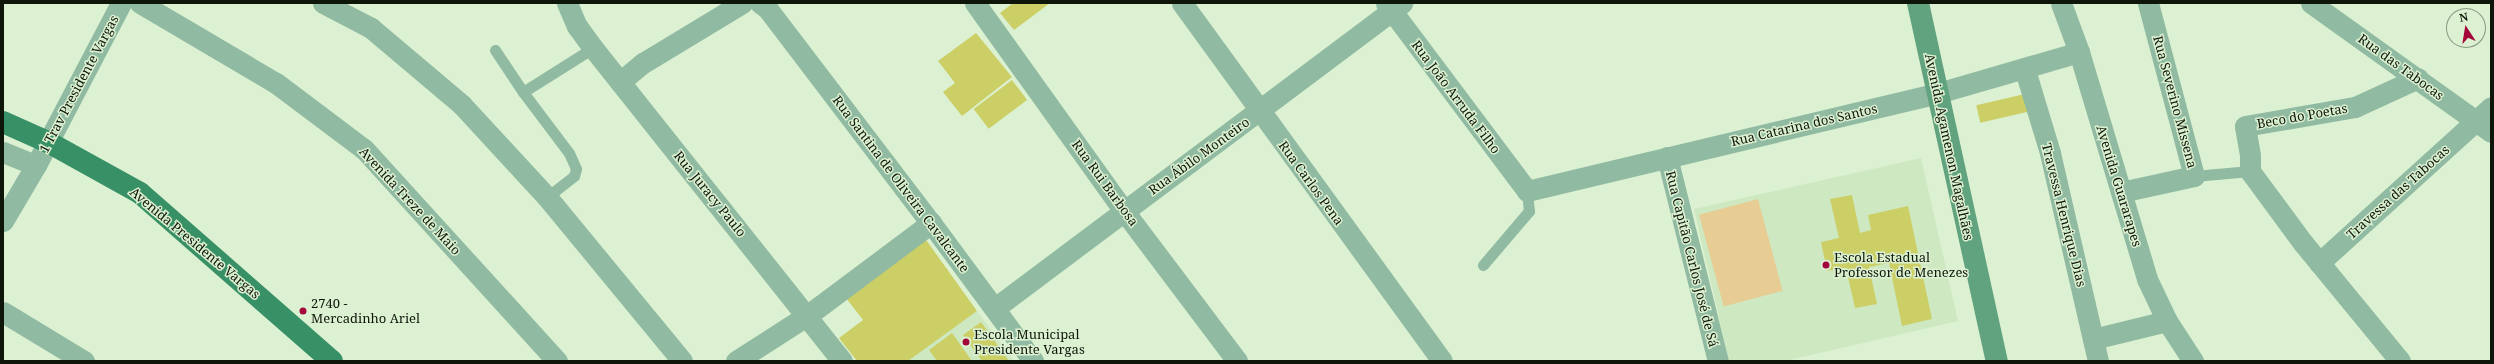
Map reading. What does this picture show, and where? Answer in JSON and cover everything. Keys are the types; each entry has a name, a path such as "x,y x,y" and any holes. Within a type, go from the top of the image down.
{"main road":[{"name":"Avenida Agamenon Magalhães","path":"1918,3 1997,361"},
{"name":"Avenida Presidente Vargas","path":"3,122 48,142 140,193 332,361"}],"street":[{"name":"1 Trav Presidente Vargas","path":"3,221 36,165 122,3"},
{"name":"Avenida Treze de Maio","path":"140,3 276,84 364,149 557,361"},
{"path":"323,3 371,28 462,105 547,197 682,361"},
{"name":"Rua Juracy Paulo","path":"567,3 577,26 593,48 808,315 842,361"},
{"path":"620,82 643,63 742,3"},
{"name":"Rua Rui Barbosa","path":"975,3 1124,211 1237,361"},
{"name":"Rua Carlos Pena","path":"1182,3 1259,112 1442,361"},
{"name":"Avenida Guararapes","path":"2061,3 2079,52 2147,279 2167,321 2193,361"},
{"name":"Rua Severino Missena","path":"2121,192 2194,176 2148,3"},
{"name":"Rua das Tabocas","path":"2311,3 2418,78 2486,120"},
{"name":"Rua Santina de Oliveira Cavalcante","path":"767,5 995,308 1033,361"},
{"name":"Rua Ábilo Monteiro","path":"995,308 1259,112 1393,6"},
{"name":"Rua João Arruda Filho","path":"1393,6 1527,191"},
{"name":"Rua Catarina dos Santos","path":"1527,191 1938,93 2025,70 2079,52"},
{"name":"Travessa Henrique Dias","path":"2025,70 2050,153 2098,361"},
{"name":"Beco do Poetas","path":"2250,170 2250,155 2245,126 2355,107 2418,78"},
{"name":"Travessa das Tabocas","path":"2319,263 2486,120"},
{"path":"3,152 36,165"},
{"name":"Rua Capitão Carlos José de Sá","path":"1667,157 1718,361"},
{"path":"2250,170 2319,263 2400,361"},
{"path":"736,361 808,315 931,223"},
{"path":"3,312 84,361"},
{"path":"2093,339 2167,321"}],"lane":[{"path":"523,92 593,48"},
{"path":"494,50 568,153 576,169 574,176 547,197"},
{"path":"2194,176 2250,170"},
{"path":"1483,265 1529,211 1527,191"}],"shaded area":[{"name":"Escola Estadual Professor de Menezes","path":"1921,158 1958,321 1785,361 1729,361 1694,209"},
{"path":"1758,199 1783,291 1724,307 1699,215"},
{"name":"Escola Municipal Presidente Vargas","path":"977,311 1014,361 908,361 958,324"}],"building":[{"path":"1013,3 1050,3 1014,30 1000,13"},
{"path":"976,33 1012,77 962,116 943,92 955,83 938,61"},
{"path":"1012,80 1027,100 989,129 974,109"},
{"path":"2025,94 2029,112 1980,123 1976,105"},
{"path":"1852,195 1860,233 1871,230 1868,215 1908,206 1932,319 1902,326 1889,263 1869,267 1877,304 1855,308 1846,268 1827,271 1821,242 1839,238 1830,199"},
{"path":"924,237 977,311 908,361 857,361 839,338 863,320 846,298"},
{"path":"981,322 1009,361 982,361 963,335"},
{"path":"952,333 972,361 937,361 929,350"}],"place":[{"name":"Escola Estadual Professor de Menezes","path":"1826,265"},
{"name":"2740 - Mercadinho Ariel","path":"303,311"},
{"name":"Escola Municipal Presidente Vargas","path":"966,342"}]}
